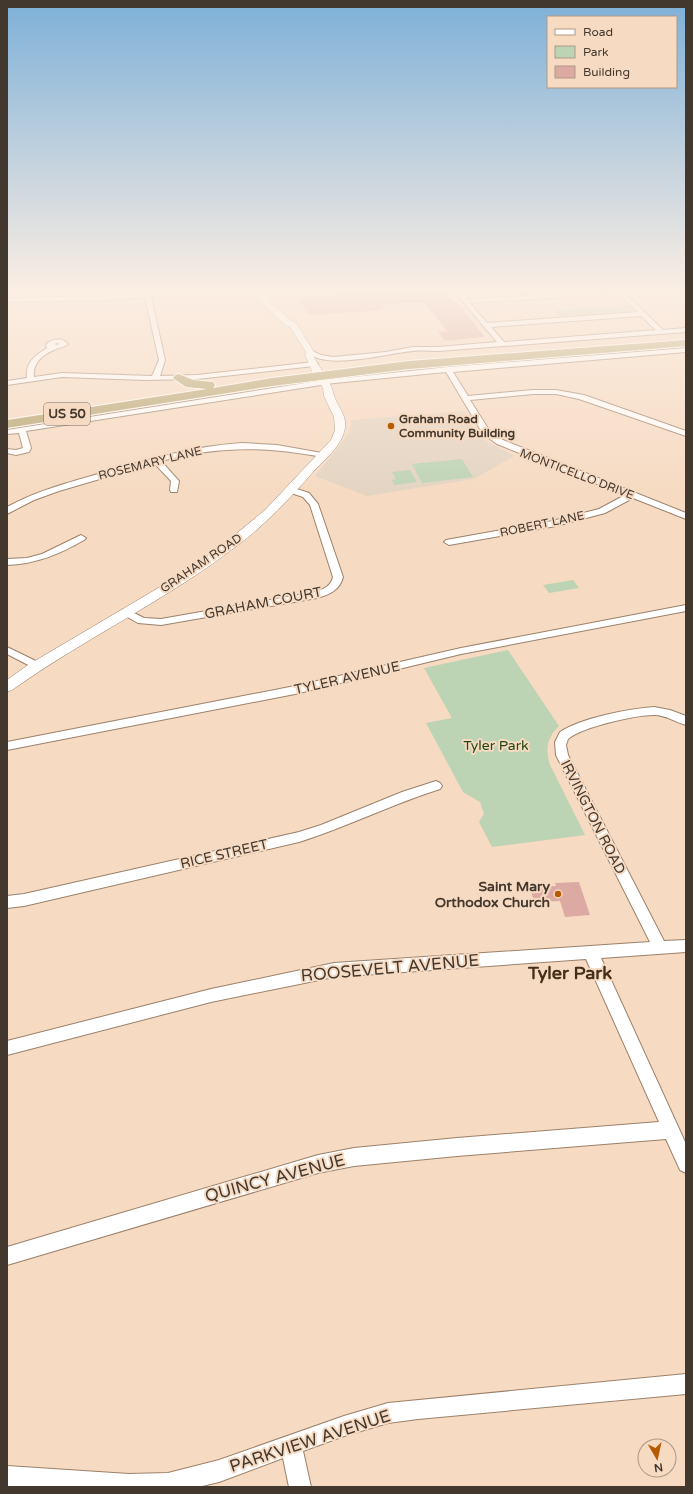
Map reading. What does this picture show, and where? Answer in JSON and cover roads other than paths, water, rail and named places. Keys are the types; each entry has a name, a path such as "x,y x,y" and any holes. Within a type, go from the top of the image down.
{"highway":[{"name":"US 50","path":"7,424 403,361"},
{"name":"US 50","path":"7,418 215,384 454,361"},
{"path":"179,378 193,385 215,384"},
{"path":"204,392 221,392 235,395 250,385"}],"street":[{"path":"31,379 29,372 31,364 34,361"},
{"path":"155,378 162,361"},
{"path":"7,383 75,375 155,378 216,376 288,367 297,364 300,361"},
{"name":"GRAHAM ROAD","path":"7,688 38,666 222,552 267,514 291,490 334,442 340,429 338,415 329,393 311,361"},
{"path":"7,432 235,395 319,375 448,369 552,361"},
{"path":"288,367 319,375"},
{"name":"MONTICELLO DRIVE","path":"448,369 486,432 500,442 686,516"},
{"path":"466,398 533,392 556,392 580,397 686,434"},
{"path":"675,430 686,423"},
{"path":"7,451 16,453 26,450 27,448 22,430"},
{"name":"ROSEMARY LANE","path":"7,511 50,491 194,450 248,445 281,447 322,455"},
{"path":"156,460 175,481 174,490"},
{"name":"GRAHAM COURT","path":"126,612 142,621 161,622 318,595 338,589 338,577 314,504 306,495 291,490"},
{"name":"ROBERT LANE","path":"449,542 553,524 602,511 632,495"},
{"path":"7,562 22,562 42,558 81,538"},
{"name":"TYLER AVENUE","path":"7,746 287,692 461,651 686,608"},
{"path":"7,650 38,666"},
{"name":"IRVINGTON ROAD","path":"660,947 562,755 560,747 564,734 568,731 582,726 642,712 660,712 686,721"},
{"name":"RICE STREET","path":"7,902 31,898 299,837 340,823 406,795 436,786"},
{"name":"ROOSEVELT AVENUE","path":"7,1048 243,988 334,970 686,946"},
{"path":"591,953 686,1164"},
{"name":"QUINCY AVENUE","path":"7,1256 318,1164 339,1160 457,1147 671,1130"},
{"name":"PARKVIEW AVENUE","path":"7,1477 129,1485 168,1484 219,1471 344,1426 388,1413 686,1384"},
{"path":"291,1445 300,1487"}],"place":[{"name":"Graham Road Community Building","path":"391,426"},
{"name":"Saint Mary Orthodox Church","path":"558,894"}],"district":[{"name":"Tyler Park","path":"570,973"}]}
